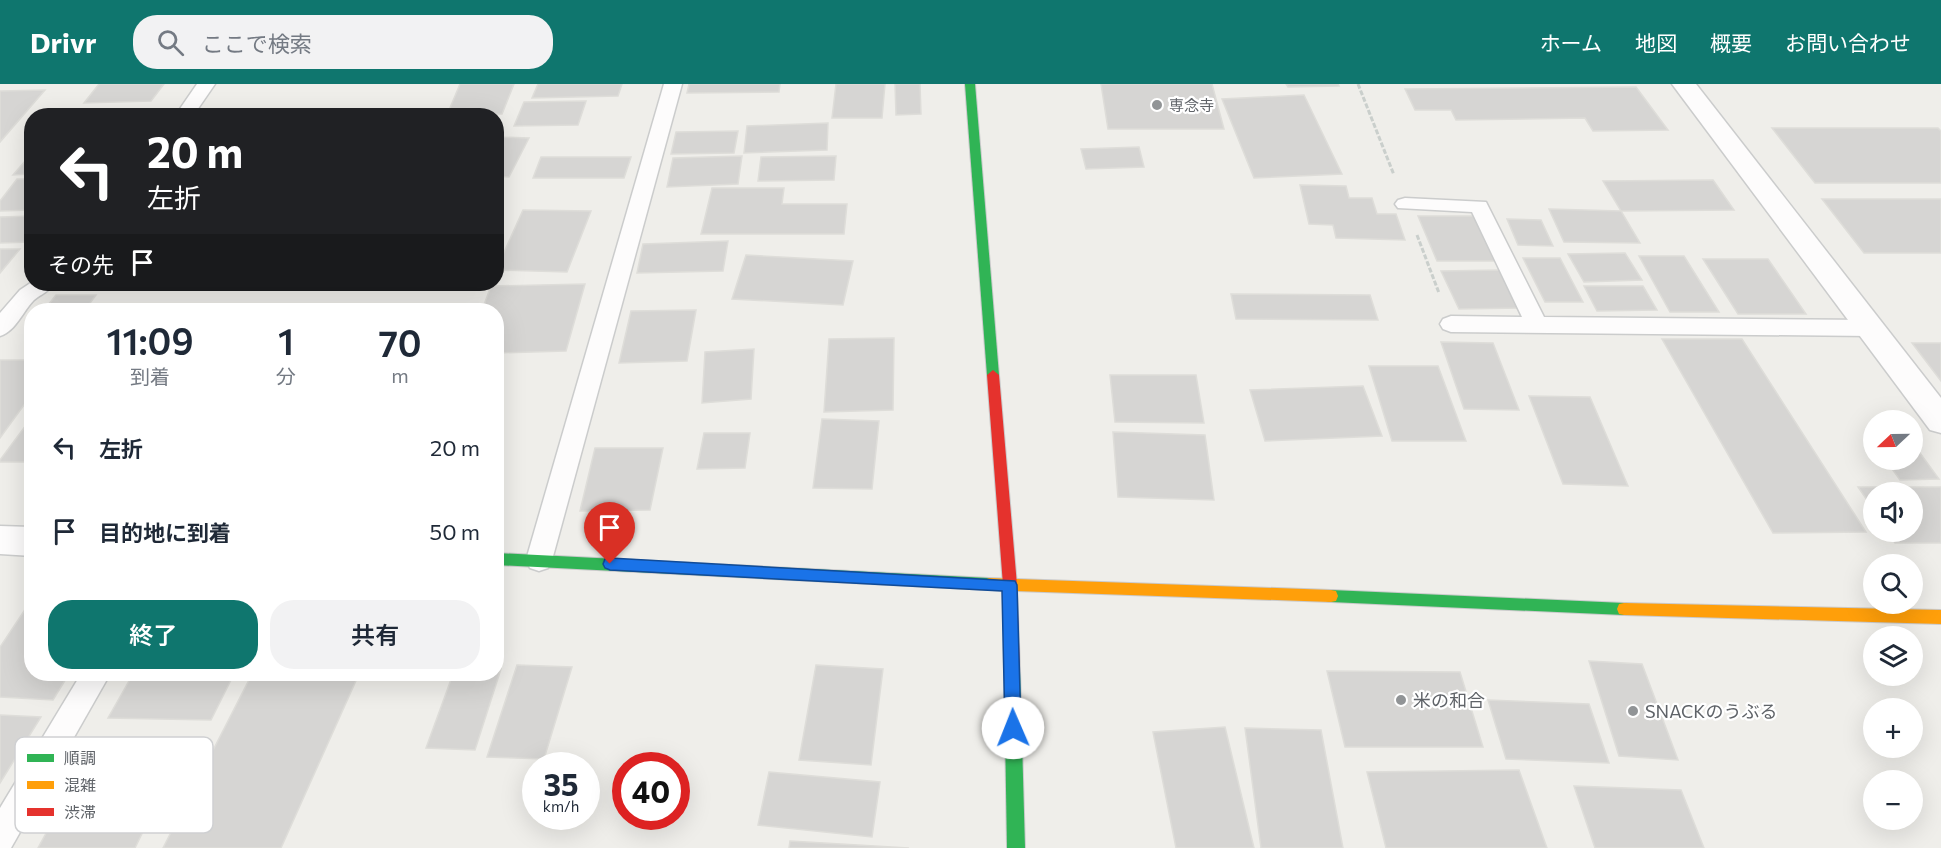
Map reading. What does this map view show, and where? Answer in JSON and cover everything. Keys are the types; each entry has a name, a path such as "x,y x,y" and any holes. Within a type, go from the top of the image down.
{"street":[{"path":"970,84 1010,585 1016,848"},
{"path":"1684,84 1941,421"},
{"path":"0,540 24,542"},
{"path":"504,559 1010,585 1258,592 1607,609 1941,617"}],"lane":[{"path":"190,108 206,84"},
{"path":"539,560 673,84"},
{"path":"1405,204 1479,206 1537,325"},
{"path":"0,328 32,291"},
{"path":"1451,324 1870,328"},
{"path":"59,737 92,681"},
{"path":"0,837 15,812"}],"building":[{"path":"99,84 164,84 151,101 84,103"},
{"path":"460,84 514,84 504,109 450,108"},
{"path":"538,84 622,84 618,96 532,98"},
{"path":"689,84 780,84 779,92 687,93"},
{"path":"836,84 885,84 882,118 832,118"},
{"path":"895,84 920,84 921,114 896,115"},
{"path":"1101,84 1212,84 1224,129 1108,129"},
{"path":"1286,84 1338,84 1339,86 1288,87"},
{"path":"1636,87 1668,130 1593,131 1585,118 1456,120 1451,110 1415,110 1405,89"},
{"path":"45,90 29,108 24,108 24,114 0,142 0,91"},
{"path":"1304,95 1342,174 1254,178 1222,99"},
{"path":"586,101 578,125 514,126 524,102"},
{"path":"828,123 827,150 744,153 747,126"},
{"path":"1772,128 1938,128 1941,131 1941,183 1815,183"},
{"path":"738,131 734,153 671,154 676,132"},
{"path":"504,137 529,138 509,177 504,177"},
{"path":"1139,147 1144,167 1086,169 1081,149"},
{"path":"742,156 738,184 667,187 673,158"},
{"path":"836,156 834,180 758,181 761,157"},
{"path":"541,157 631,157 624,178 533,178"},
{"path":"24,162 24,174 13,175"},
{"path":"17,179 24,179 24,210 0,211 0,201"},
{"path":"1713,180 1734,210 1621,211 1603,181"},
{"path":"1300,185 1346,186 1349,198 1372,198 1377,214 1396,214 1405,240 1336,238 1333,225 1309,224"},
{"path":"712,188 784,188 782,204 847,204 844,234 701,234"},
{"path":"1822,199 1941,199 1941,253 1864,253"},
{"path":"1549,209 1621,211 1640,243 1564,242"},
{"path":"523,210 591,211 567,272 504,270 504,252"},
{"path":"24,216 24,242 0,243 0,217"},
{"path":"1418,216 1475,216 1495,261 1437,261"},
{"path":"1507,219 1541,220 1553,246 1518,245"},
{"path":"728,241 723,271 637,273 643,244"},
{"path":"0,249 20,249 0,273"},
{"path":"1625,253 1642,280 1584,282 1568,254"},
{"path":"746,255 853,261 843,305 732,299"},
{"path":"1639,256 1684,256 1719,312 1670,312"},
{"path":"1523,258 1560,258 1583,302 1545,302"},
{"path":"1703,259 1768,259 1806,314 1738,314"},
{"path":"1501,270 1520,308 1459,309 1441,271"},
{"path":"585,284 566,351 504,353 504,303 485,303 489,291 504,291 504,286"},
{"path":"1584,286 1643,286 1657,310 1597,311"},
{"path":"1231,294 1370,295 1378,320 1236,319"},
{"path":"56,295 96,295 90,303 50,303"},
{"path":"696,310 687,361 619,363 631,311"},
{"path":"894,338 893,410 824,412 829,339"},
{"path":"1662,339 1742,339 1863,527 1863,532 1773,533"},
{"path":"1441,342 1493,343 1519,410 1464,409"},
{"path":"1912,343 1941,343 1941,381"},
{"path":"754,349 751,399 702,403 705,352"},
{"path":"0,360 24,360 24,405 0,438"},
{"path":"1369,366 1438,366 1466,441 1392,441"},
{"path":"1110,375 1196,375 1204,423 1115,422"},
{"path":"1363,386 1382,436 1265,441 1250,390"},
{"path":"1529,396 1590,397 1628,486 1563,484"},
{"path":"822,419 879,421 872,489 813,488"},
{"path":"24,428 24,462 0,462"},
{"path":"1113,432 1205,435 1214,500 1118,497"},
{"path":"704,433 750,433 745,468 697,469"},
{"path":"595,448 663,448 650,510 580,511"},
{"path":"1923,457 1939,479 1900,480 1893,470 1923,470"},
{"path":"1923,487 1941,487 1941,543 1895,543 1923,542"},
{"path":"24,611 24,681 65,681 53,700 0,697 0,647"},
{"path":"1589,661 1642,664 1678,760 1619,756"},
{"path":"517,665 572,667 546,752 522,752 522,758 487,757"},
{"path":"816,665 883,669 871,765 799,760"},
{"path":"1327,671 1460,672 1483,747 1345,747"},
{"path":"129,681 230,681 211,720 108,718"},
{"path":"248,681 356,681 281,848 163,848 171,833 213,833 213,750"},
{"path":"450,681 497,681 475,750 426,748"},
{"path":"1488,700 1589,704 1609,763 1506,759"},
{"path":"0,715 41,717 29,737 15,737 15,759 0,783"},
{"path":"1225,727 1254,848 1176,848 1153,732"},
{"path":"1245,728 1321,730 1343,848 1261,848"},
{"path":"1519,770 1547,848 1386,848 1367,772"},
{"path":"769,772 880,782 872,837 758,825"},
{"path":"1574,786 1681,790 1704,848 1595,848"},
{"path":"46,833 142,833 135,848 38,848"},
{"path":"790,841 909,848 789,848"}],"traffic: fast":[{"path":"970,84 993,375"},
{"path":"504,559 989,584"},
{"path":"1331,596 1624,609"},
{"path":"1012,671 1016,848"}],"traffic: slow":[{"path":"989,584 1331,596"},
{"path":"1624,609 1941,617"}],"traffic: jam":[{"path":"993,375 1010,585 1012,671"}],"place":[{"name":"専念寺","path":"1157,105"},
{"name":"米の和合","path":"1401,700"},
{"name":"SNACKのうぶる","path":"1633,711"}],"route":[{"path":"610,564 1010,585 1013,728"}]}
